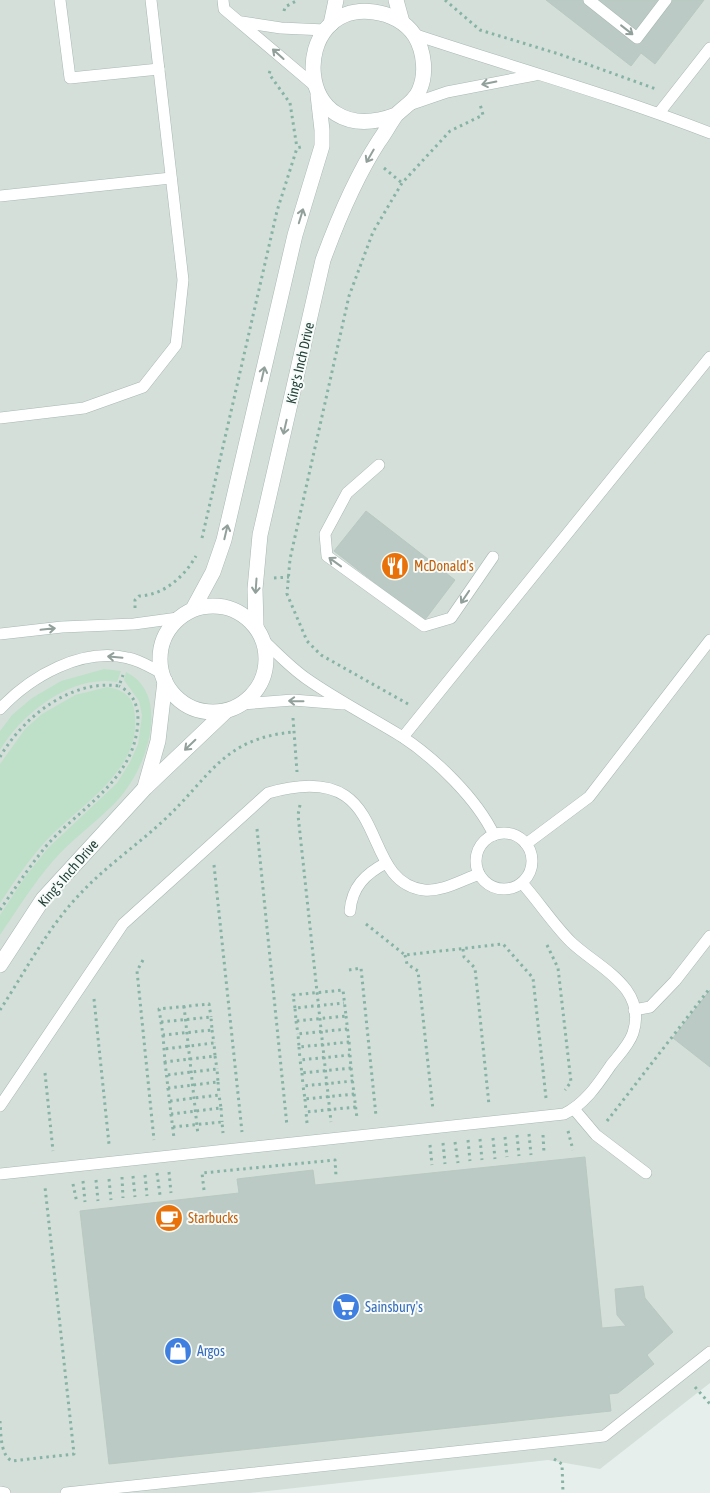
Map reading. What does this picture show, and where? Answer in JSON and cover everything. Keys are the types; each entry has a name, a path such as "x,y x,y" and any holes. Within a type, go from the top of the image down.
{"street":[{"path":"194,609 213,572 224,540 295,235 322,146 317,89 312,75 313,56 319,39 328,27 336,0"},
{"name":"King's Inch Drive","path":"396,0 402,22"},
{"name":"King's Inch Drive","path":"317,89 328,107 343,117 360,122 377,122 396,115 409,105 419,90 424,72 422,53 413,34 402,22 385,13 367,11 348,14 328,27"},
{"name":"King's Inch Drive","path":"256,626 255,589 260,535 323,260 338,219 354,185 396,115"},
{"name":"King's Inch Drive","path":"0,965 43,899 145,788 226,711 242,704 256,692 264,676 267,658 264,641 256,626 243,614 228,607 210,605 194,609 178,618 167,631 161,647 162,676 158,741 145,788"},
{"name":"King's Inch Drive","path":"162,676 175,696 189,707 207,712 226,711"}],"lane":[{"path":"60,0 70,78 159,69"},
{"path":"0,418 84,408 143,387 176,345 183,280 151,0"},
{"path":"223,0 224,9 242,22 317,89"},
{"path":"588,0 637,38 666,0"},
{"path":"242,22 281,28 328,27"},
{"path":"413,34 537,75 571,83 710,133"},
{"path":"658,113 710,48"},
{"path":"409,105 447,92 537,75"},
{"path":"0,196 172,178"},
{"path":"403,737 710,358"},
{"path":"379,465 347,493 325,534 327,556 424,626 451,618 493,557"},
{"path":"0,634 62,627 134,624 178,618"},
{"path":"526,844 589,797 710,640"},
{"path":"264,641 304,678 344,704 403,737 454,782 485,817 494,835"},
{"path":"0,709 36,680 79,659 101,656 129,658 162,676"},
{"path":"242,704 293,700 344,704"},
{"path":"0,1106 124,924 268,793 298,787 325,788 350,800 360,809 372,830 386,864 403,882 424,890 447,886 479,874"},
{"path":"510,834 519,838 531,852 532,862 530,871 522,883 504,890 485,882 479,874 476,865 479,848 485,840 494,835 510,834"},
{"path":"350,911 351,896 356,887 375,869 386,864"},
{"path":"0,1174 539,1116 569,1111 596,1087 632,1034 634,1010 626,988 571,942 522,883"},
{"path":"634,1010 650,1007 675,981 710,936"},
{"path":"569,1111 596,1135 646,1173"},
{"path":"66,1493 604,1436 710,1352"},
{"path":"0,1492 5,1493"}],"path":[{"path":"445,0 480,30 559,54 673,94"},
{"path":"474,54 480,30"},
{"path":"423,712 321,655 307,641 287,594 290,560 352,287 373,232 402,183 450,130 483,114 476,86"},
{"path":"201,540 277,211 297,148 322,146"},
{"path":"134,624 135,600 138,596 149,596 163,590 180,578 186,571 198,548"},
{"path":"119,686 129,658"},
{"path":"0,757 23,726 51,704 74,692 98,685 119,686 132,696 138,715 135,743 128,760 115,781 97,800 82,811 46,846 0,910"},
{"path":"293,700 300,805 298,815 336,1176"},
{"path":"0,1010 55,926 78,895 95,878 164,820 225,756 240,745 268,735 294,732"},
{"path":"260,825 256,830 288,1128 299,1142"},
{"path":"203,851 215,866 243,1128 235,1149"},
{"path":"556,923 543,937 558,968 560,977 572,1082 560,1097 569,1111 574,1150"},
{"path":"366,924 405,955 407,964 418,971 433,1111 424,1128"},
{"path":"405,955 503,944 533,978 546,1098 539,1116"},
{"path":"463,949 464,957 475,968 490,1108 482,1122"},
{"path":"143,960 137,972 154,1139 165,1157"},
{"path":"349,970 361,968 376,1120 369,1134"},
{"path":"82,984 94,1000 108,1128 110,1148 101,1162"},
{"path":"596,1135 710,988"},
{"path":"315,1125 307,1125 293,995 343,990 357,1120 348,1121"},
{"path":"295,1008 344,1003"},
{"path":"182,1139 174,1140 159,1009 184,1006 209,1004 224,1135 215,1136"},
{"path":"184,1006 198,1137"},
{"path":"296,1021 346,1016"},
{"path":"161,1022 211,1017"},
{"path":"298,1034 347,1029"},
{"path":"162,1035 212,1030"},
{"path":"299,1047 349,1042"},
{"path":"164,1048 214,1043"},
{"path":"300,1060 350,1055"},
{"path":"165,1062 215,1056"},
{"path":"33,1058 44,1067 53,1151 43,1169"},
{"path":"302,1074 351,1068"},
{"path":"167,1075 217,1069"},
{"path":"303,1086 353,1081"},
{"path":"168,1088 218,1082"},
{"path":"304,1099 354,1094"},
{"path":"170,1101 220,1096"},
{"path":"306,1112 356,1107"},
{"path":"171,1114 221,1108"},
{"path":"173,1127 222,1122"},
{"path":"323,1124 340,1122"},
{"path":"542,1129 544,1153"},
{"path":"529,1131 531,1155"},
{"path":"517,1132 519,1156"},
{"path":"505,1133 507,1158"},
{"path":"492,1135 494,1159"},
{"path":"190,1138 207,1136"},
{"path":"480,1136 482,1160"},
{"path":"468,1137 470,1161"},
{"path":"455,1139 458,1163"},
{"path":"443,1140 445,1164"},
{"path":"430,1141 432,1166"},
{"path":"200,1153 204,1190"},
{"path":"202,1174 335,1160"},
{"path":"169,1169 171,1193"},
{"path":"157,1170 160,1194"},
{"path":"145,1172 147,1196"},
{"path":"133,1173 135,1197"},
{"path":"121,1174 124,1198"},
{"path":"108,1176 111,1200"},
{"path":"96,1177 98,1201"},
{"path":"83,1178 85,1202"},
{"path":"0,1421 3,1450 8,1459 74,1454 45,1187"},
{"path":"682,1374 710,1404"}],"shaded area":[{"path":"0,0 710,0 710,1383 600,1469 548,1460 249,1493 0,1493"}],"green space":[{"path":"104,669 121,671 117,682 100,681 83,684 66,690 50,699 21,723 0,750 0,731 12,715 32,698 61,681"},
{"path":"126,672 141,683 149,699 151,711 150,736 142,761 122,795 53,861 0,935 0,915 25,877 48,848 117,783 130,762 138,744 142,715 139,701 124,680"},
{"path":"107,687 125,693 133,704 135,730 130,750 120,768 107,784 39,849 0,903 0,764 25,729 42,714 75,695"}],"building":[{"path":"546,0 704,0 655,64 641,53 631,66"},
{"name":"McDonald's","path":"366,511 455,580 424,621 334,551"},
{"path":"710,990 710,1067 673,1038"},
{"name":"Sainsbury's","path":"585,1157 602,1328 626,1326 617,1315 615,1289 643,1286 645,1298 673,1332 647,1355 654,1364 618,1393 609,1394 611,1411 109,1464 80,1211 239,1193 237,1179 313,1170 315,1185"}],"place":[{"name":"McDonald's","path":"395,566"},
{"name":"Starbucks","path":"169,1218"},
{"name":"Sainsbury's","path":"346,1307"},
{"name":"Argos","path":"178,1351"}]}
